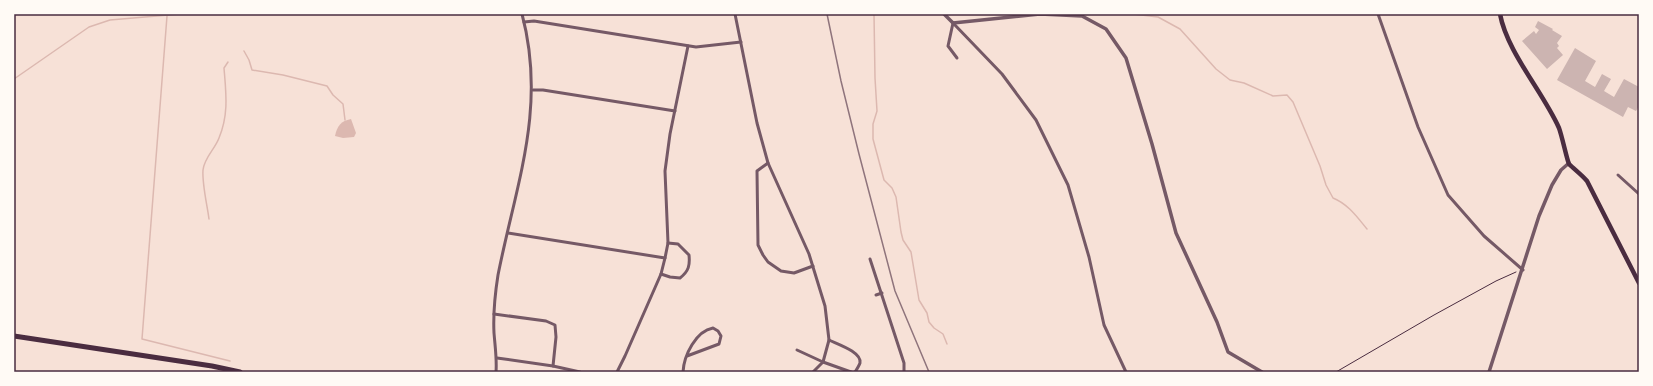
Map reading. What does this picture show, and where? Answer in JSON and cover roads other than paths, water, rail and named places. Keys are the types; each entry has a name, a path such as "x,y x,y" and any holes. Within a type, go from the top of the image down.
{"highway":[{"path":"14,336 212,366 240,372"}],"main road":[{"path":"1500,14 1512,46 1556,120 1564,142 1568,163 1580,172 1587,181 1639,283"}],"street":[{"path":"496,372 497,358 494,314 498,275 528,141 533,90 532,64 522,14"},
{"path":"735,14 757,122 768,163 813,266 825,306 829,340 823,362 813,372"},
{"path":"944,14 1002,74 1039,126 1068,186 1089,257 1104,325 1126,372"},
{"path":"953,23 1040,14 1082,16 1106,29 1126,58 1152,144 1176,232 1217,322 1228,352 1262,372"},
{"path":"1378,14 1418,127 1448,195 1484,236 1523,270"},
{"path":"524,22 534,21 696,47 741,42"},
{"path":"953,23 948,46 957,58"},
{"path":"617,372 626,356 661,274 665,258 668,243 666,170 670,134 688,46"},
{"path":"533,90 543,90 675,111"},
{"path":"768,163 757,171 758,246 768,262 781,271 794,273 813,266"},
{"path":"1489,372 1506,315 1523,270 1539,216 1552,185 1561,170 1568,163"},
{"path":"1618,175 1639,194"},
{"path":"508,233 665,258"},
{"path":"661,274 680,278 687,273 690,264 689,255 678,244 668,243"},
{"path":"870,259 904,363 904,372"},
{"path":"876,295 882,293"},
{"path":"494,314 546,321 555,325 556,336 553,366"},
{"path":"683,372 687,356 699,334 707,329 713,328 718,330 721,336 719,344 687,356"},
{"path":"829,340 855,353 859,357 860,362 855,372"},
{"path":"797,350 841,370 851,372"},
{"path":"497,358 553,366 580,372"}],"waterway":[{"path":"14,79 89,27 110,20 180,14"},
{"path":"874,14 877,111 873,124 873,139 884,180 892,188 896,197 901,232 903,240 911,252 919,300 927,313 929,322 934,328 943,334 947,344"},
{"path":"1133,14 1158,17 1180,29 1216,69 1230,80 1244,83 1273,96 1287,95 1293,102 1320,166 1326,185 1333,198 1348,207 1367,229"},
{"path":"167,16 142,339 230,361"},
{"path":"244,51 252,70 283,75 327,86 333,95 343,104 345,120"},
{"path":"209,219 203,170 205,161 219,138 226,112 224,68 228,62"}],"railway":[{"path":"827,14 841,81 895,291 929,372"}]}
